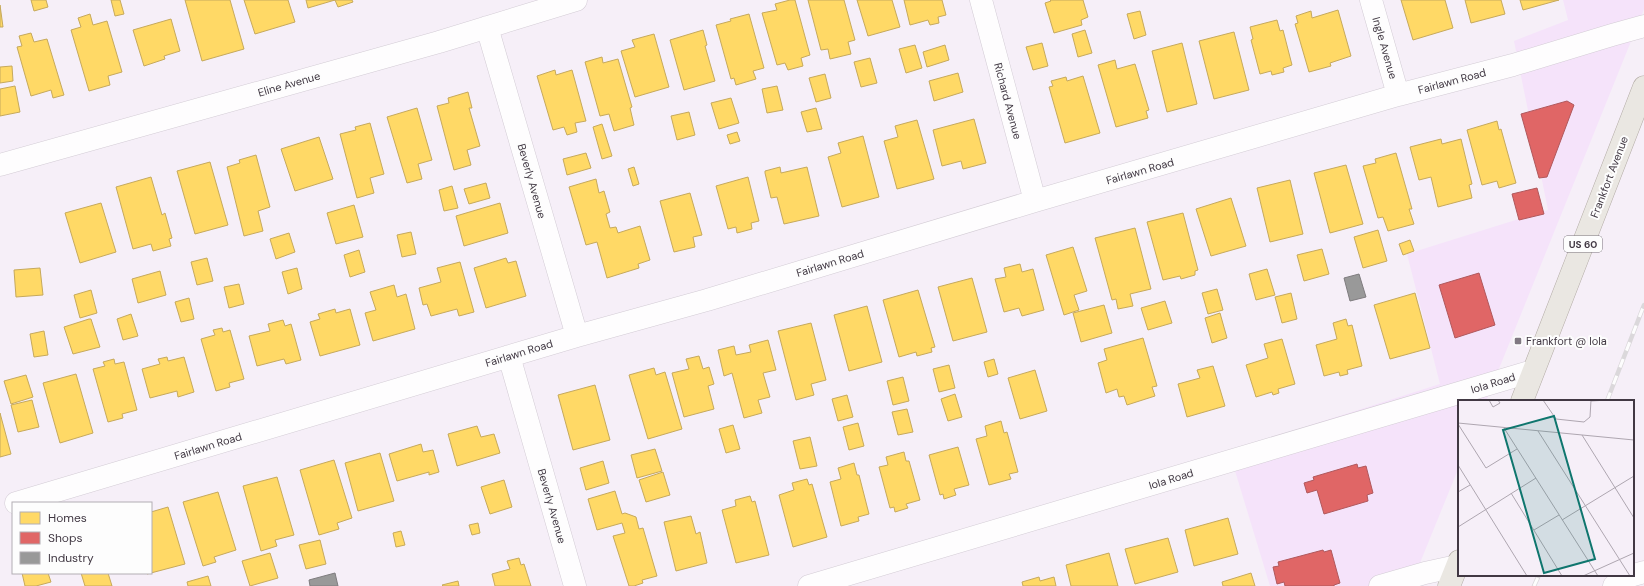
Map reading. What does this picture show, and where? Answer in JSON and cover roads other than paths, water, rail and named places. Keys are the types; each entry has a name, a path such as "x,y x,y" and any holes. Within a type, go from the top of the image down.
{"main road":[{"name":"Frankfort Avenue","path":"1522,400 1644,87"},
{"path":"1449,586 1458,564"}],"street":[{"name":"Eline Avenue","path":"0,165 439,42 576,0"},
{"name":"Richard Avenue","path":"981,0 1035,201"},
{"name":"Ingle Avenue","path":"1371,0 1398,95"},
{"name":"Fairlawn Road","path":"19,502 577,336 707,300 1035,201 1398,95 1513,65 1644,26"},
{"name":"Beverly Avenue","path":"487,27 577,336"},
{"name":"Beverly Avenue","path":"509,356 575,586"},
{"name":"Iola Road","path":"809,586 1533,371"},
{"path":"0,508 12,504"},
{"path":"1380,586 1458,564"},
{"path":"1634,575 1644,572"},
{"path":"1614,586 1623,578 1630,576"}],"railway":[{"path":"1607,400 1644,305"},
{"path":"1534,586 1539,576"}],"place":[{"name":"Frankfort @ Iola","path":"1518,341"}]}
